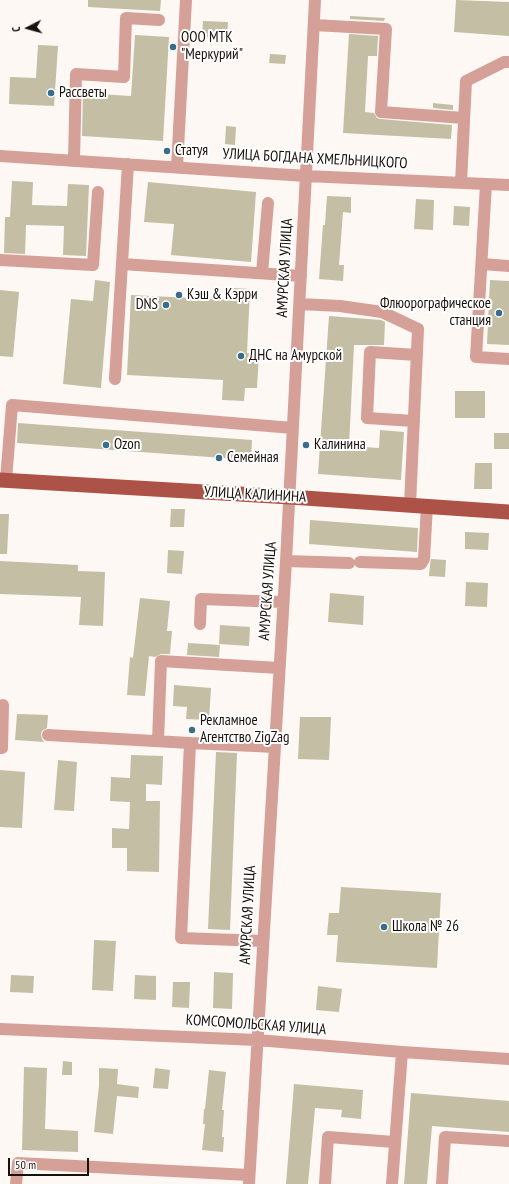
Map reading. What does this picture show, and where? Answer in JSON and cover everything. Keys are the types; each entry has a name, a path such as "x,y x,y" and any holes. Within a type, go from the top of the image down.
{"main road":[{"name":"УЛИЦА КАЛИНИНА","path":"3,480 509,512"}],"street":[{"path":"177,167 186,0"},
{"name":"АМУРСКАЯ УЛИЦА","path":"249,1179 290,497 315,0"},
{"path":"74,160 76,74 124,77 126,18 159,20"},
{"path":"314,25 386,29 381,112 464,118"},
{"path":"460,182 466,81 504,62 509,62"},
{"name":"УЛИЦА БОГДАНА ХМЕЛЬНИЦКОГО","path":"0,156 306,176 509,185"},
{"path":"115,379 128,164"},
{"path":"486,184 476,357 509,359"},
{"path":"0,260 94,265 98,192"},
{"path":"262,273 268,203"},
{"path":"122,264 301,276"},
{"path":"482,264 509,266"},
{"path":"300,304 340,306 382,312 418,329 410,505"},
{"path":"414,421 367,418 370,352 417,355"},
{"path":"3,480 12,405 293,428"},
{"path":"286,561 418,565 424,559 427,506"},
{"path":"200,624 201,599 283,602"},
{"path":"158,741 161,661 279,668"},
{"path":"0,748 2,748 3,705"},
{"path":"48,736 275,747"},
{"path":"190,743 181,938 263,941"},
{"name":"КОМСОМОЛЬСКАЯ УЛИЦА","path":"0,1029 257,1040 509,1059"},
{"path":"392,1184 402,1052"},
{"path":"325,1184 328,1137 394,1142"},
{"path":"442,1184 445,1137 509,1141"},
{"path":"16,1184 18,1163 249,1179"}],"building":[{"path":"88,0 161,0 160,11 88,7"},
{"path":"456,0 509,2 509,36 454,32"},
{"path":"350,16 385,18 384,21 350,19"},
{"path":"203,21 228,22 227,39 202,37"},
{"path":"349,34 378,36 377,56 368,56 365,112 374,113 377,118 380,119 452,125 451,139 343,133"},
{"path":"135,35 169,37 163,141 82,136 83,93 131,96"},
{"path":"38,45 58,46 54,106 9,104 10,77 36,78"},
{"path":"270,54 286,55 285,64 269,63"},
{"path":"433,103 453,105 453,110 433,108"},
{"path":"226,126 236,127 235,145 225,144"},
{"path":"12,181 33,182 32,205 67,206 68,184 89,185 86,256 63,255 64,226 26,225 25,254 4,253 5,217 10,217"},
{"path":"148,182 256,192 251,262 171,255 174,224 144,222"},
{"path":"327,196 351,197 351,213 343,212 339,265 344,265 343,281 319,279"},
{"path":"416,199 434,200 433,230 414,229"},
{"path":"454,206 470,207 469,226 453,225"},
{"path":"95,280 110,282 101,388 63,384 71,299 93,301"},
{"name":"Флюорографическое станция","path":"490,280 509,281 509,345 487,344"},
{"path":"232,288 250,289 247,353 259,354 257,388 245,388 244,401 222,400 223,380 127,375 131,295 231,300"},
{"path":"0,290 19,292 13,357 0,356"},
{"path":"329,316 381,320 385,322 384,345 354,345 349,446 379,448 380,430 404,432 401,480 318,474"},
{"path":"455,391 485,391 485,418 455,418"},
{"path":"18,423 252,440 251,460 17,443"},
{"path":"494,433 509,433 509,449 494,449"},
{"path":"475,463 492,463 492,489 474,489"},
{"path":"171,509 185,509 184,527 170,527"},
{"path":"0,514 9,514 7,554 0,554"},
{"path":"310,520 418,528 417,552 309,544"},
{"path":"465,532 489,533 488,550 465,549"},
{"path":"168,550 184,551 182,574 167,573"},
{"path":"431,559 446,560 445,577 429,576"},
{"path":"0,561 78,565 78,571 105,572 103,626 79,625 81,597 0,594"},
{"path":"466,582 488,583 487,607 465,606"},
{"path":"330,593 364,596 363,625 328,622"},
{"path":"140,598 170,601 167,631 172,631 170,654 161,654 155,657 149,656 145,696 127,695 130,657 133,658"},
{"path":"220,625 250,627 249,646 219,644"},
{"path":"188,643 220,645 219,657 187,655"},
{"path":"174,685 211,688 209,720 186,719 187,707 173,706"},
{"path":"17,714 48,715 47,728 42,731 41,734 44,742 15,740"},
{"path":"300,717 331,717 329,760 298,759"},
{"path":"216,752 237,753 230,930 208,929"},
{"path":"131,755 163,756 162,785 146,784 146,801 160,801 159,872 127,871 127,848 112,848 112,828 129,829 130,802 110,801 111,777 130,778"},
{"path":"58,760 77,762 74,811 54,810"},
{"path":"0,770 25,772 22,828 0,827"},
{"name":"Школа № 26","path":"341,887 441,893 437,968 336,962 338,935 327,935 329,913 339,913"},
{"path":"94,940 116,941 113,991 92,990"},
{"path":"214,972 233,973 232,1009 213,1008"},
{"path":"11,975 34,976 33,993 10,992"},
{"path":"135,975 156,976 156,1000 134,999"},
{"path":"173,982 190,982 189,1008 172,1007"},
{"path":"318,986 342,989 339,1012 316,1010"},
{"path":"63,1061 72,1062 72,1075 62,1075"},
{"path":"24,1067 47,1068 45,1129 78,1131 78,1152 22,1150"},
{"path":"99,1068 118,1069 117,1084 139,1087 138,1098 117,1096 113,1134 94,1132 99,1085"},
{"path":"155,1068 170,1070 168,1089 153,1088"},
{"path":"209,1070 226,1072 222,1110 224,1110 222,1137 224,1137 223,1152 202,1150 205,1124 203,1124 204,1109"},
{"path":"294,1084 363,1090 361,1119 341,1117 342,1110 315,1108 308,1184 286,1184"},
{"path":"411,1093 509,1101 509,1132 432,1126 427,1184 404,1184"}],"place":[{"name":"ООО МТК \"Меркурий\"","path":"173,47"},
{"name":"Рассветы","path":"51,93"},
{"name":"Статуя","path":"167,151"},
{"name":"Кэш & Кэрри","path":"179,295"},
{"name":"DNS","path":"166,305"},
{"name":"Флюорографическое станция","path":"499,313"},
{"name":"ДНС на Амурской","path":"241,356"},
{"name":"Ozon","path":"106,445"},
{"name":"Калинина","path":"306,445"},
{"name":"Семейная","path":"219,458"},
{"name":"Рекламное Агентство ZigZag","path":"192,730"},
{"name":"Школа № 26","path":"384,927"}]}
